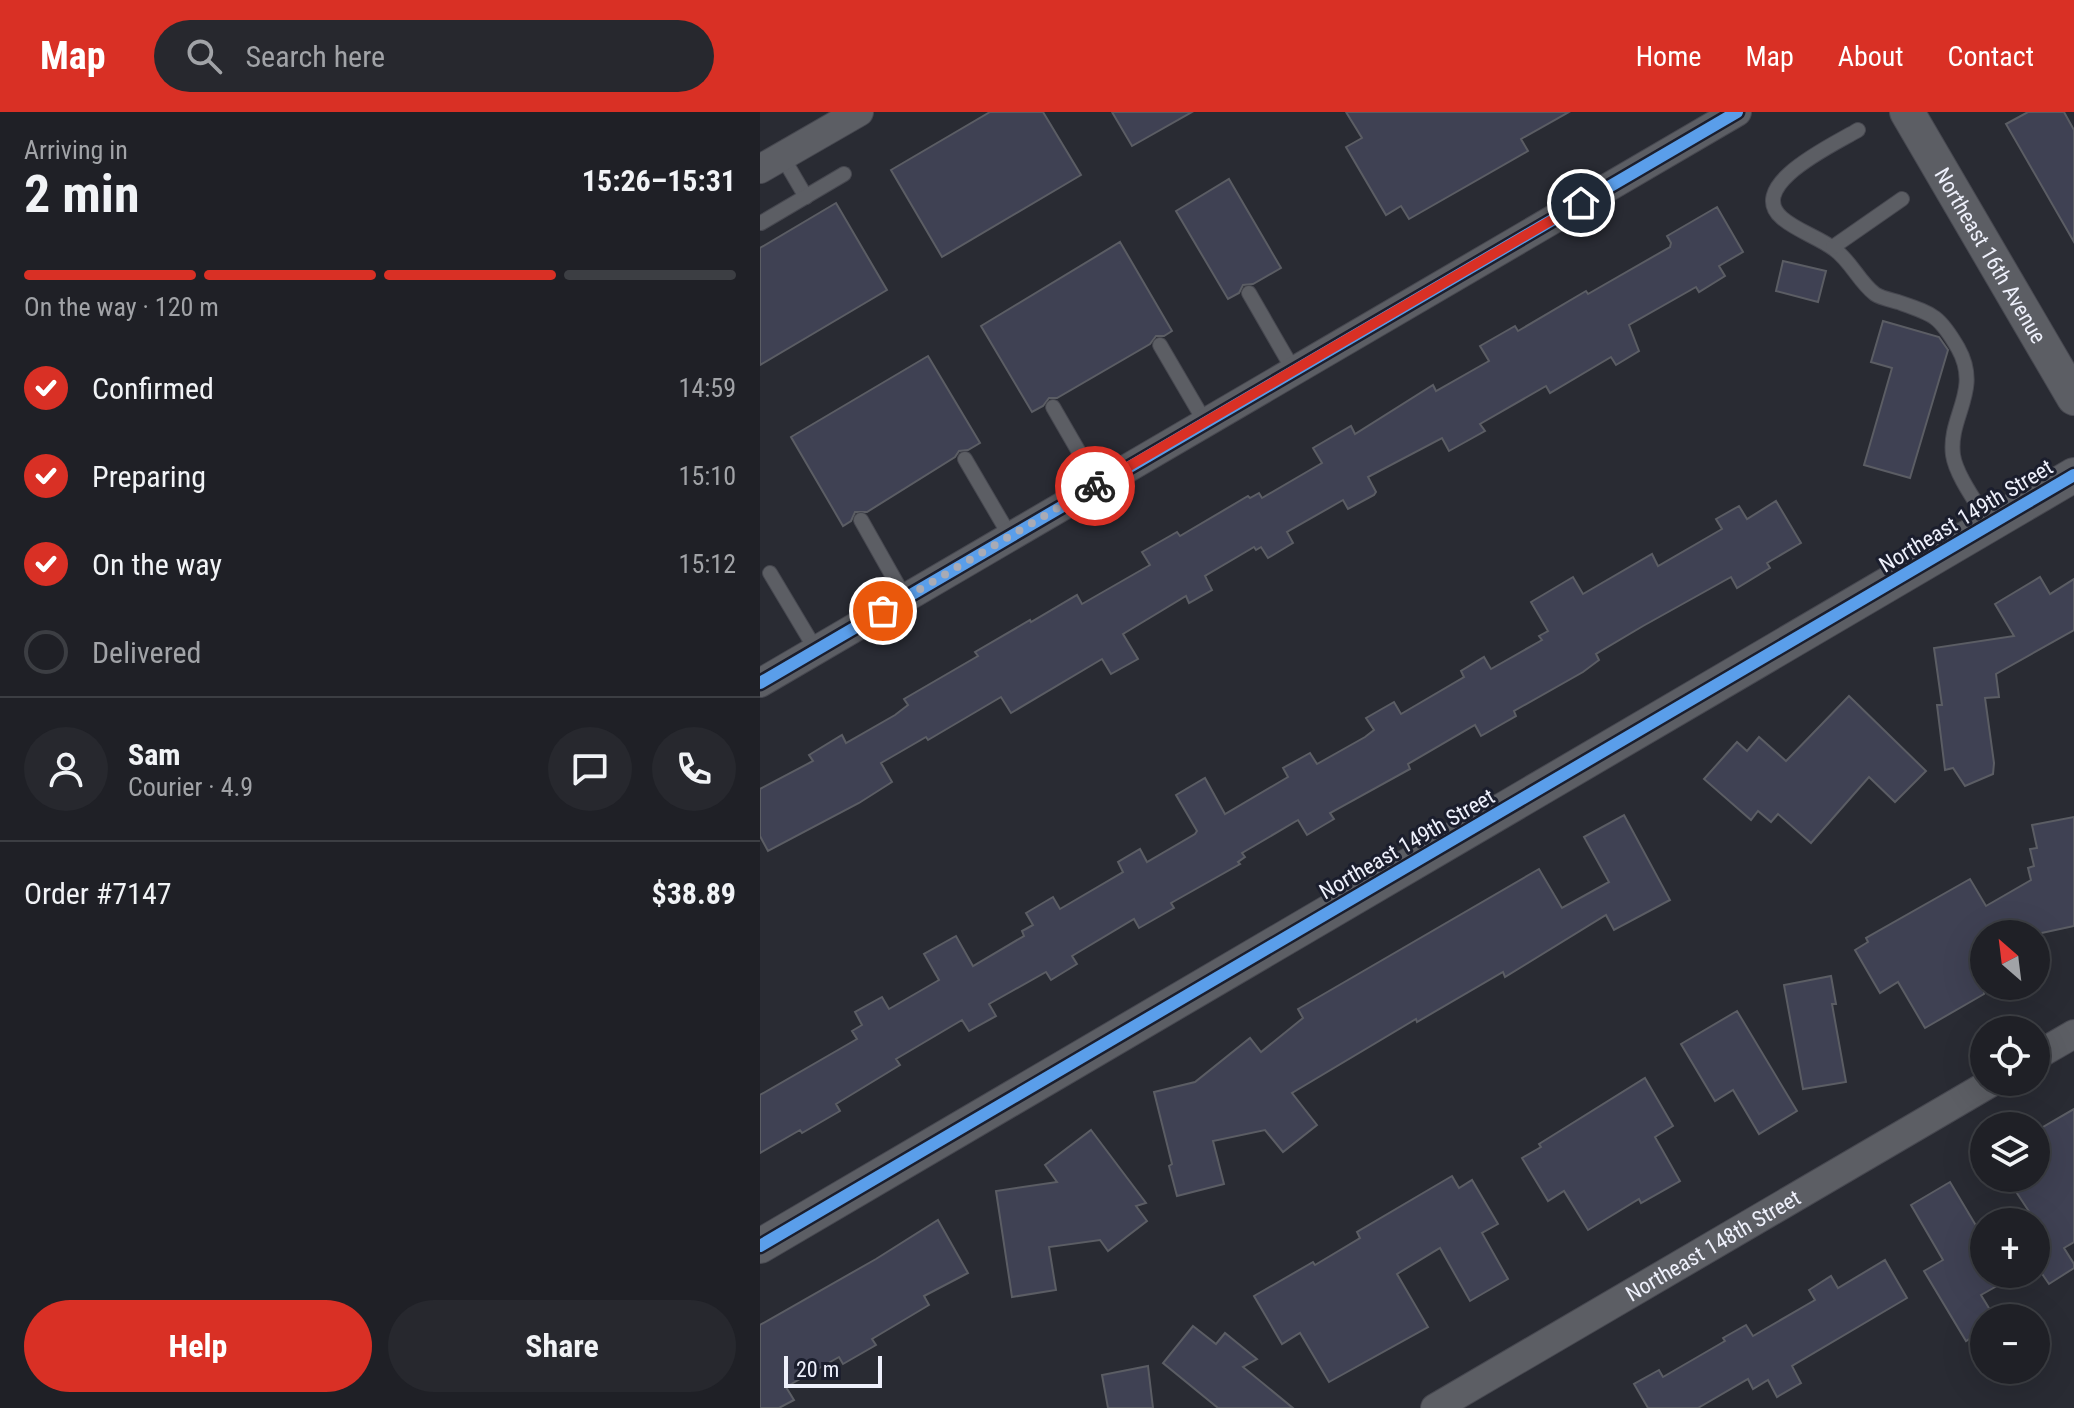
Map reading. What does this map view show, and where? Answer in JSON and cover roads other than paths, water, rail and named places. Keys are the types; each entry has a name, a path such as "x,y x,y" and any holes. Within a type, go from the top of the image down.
{"street":[{"path":"771,163 859,112"},
{"path":"760,683 1737,112"},
{"name":"Northeast 16th Avenue","path":"1907,112 2074,398"},
{"name":"Northeast 149th Street","path":"760,1246 2074,475"},
{"path":"2050,1048 2074,1034"},
{"name":"Northeast 148th Street","path":"1435,1408 1970,1095"}],"lane":[{"path":"1858,130 1785,175 1776,187 1773,198 1775,210 1782,218 1833,247 1876,295 1934,315 1960,352 1968,382 1953,454 1957,467 1990,525"},
{"path":"771,163 806,197"},
{"path":"761,223 844,174"},
{"path":"1833,247 1902,199"},
{"path":"1249,293 1294,371"},
{"path":"1160,345 1205,422"},
{"path":"1053,407 1098,485"},
{"path":"965,459 1010,536"},
{"path":"861,520 905,598"},
{"path":"770,573 816,650"}]}
